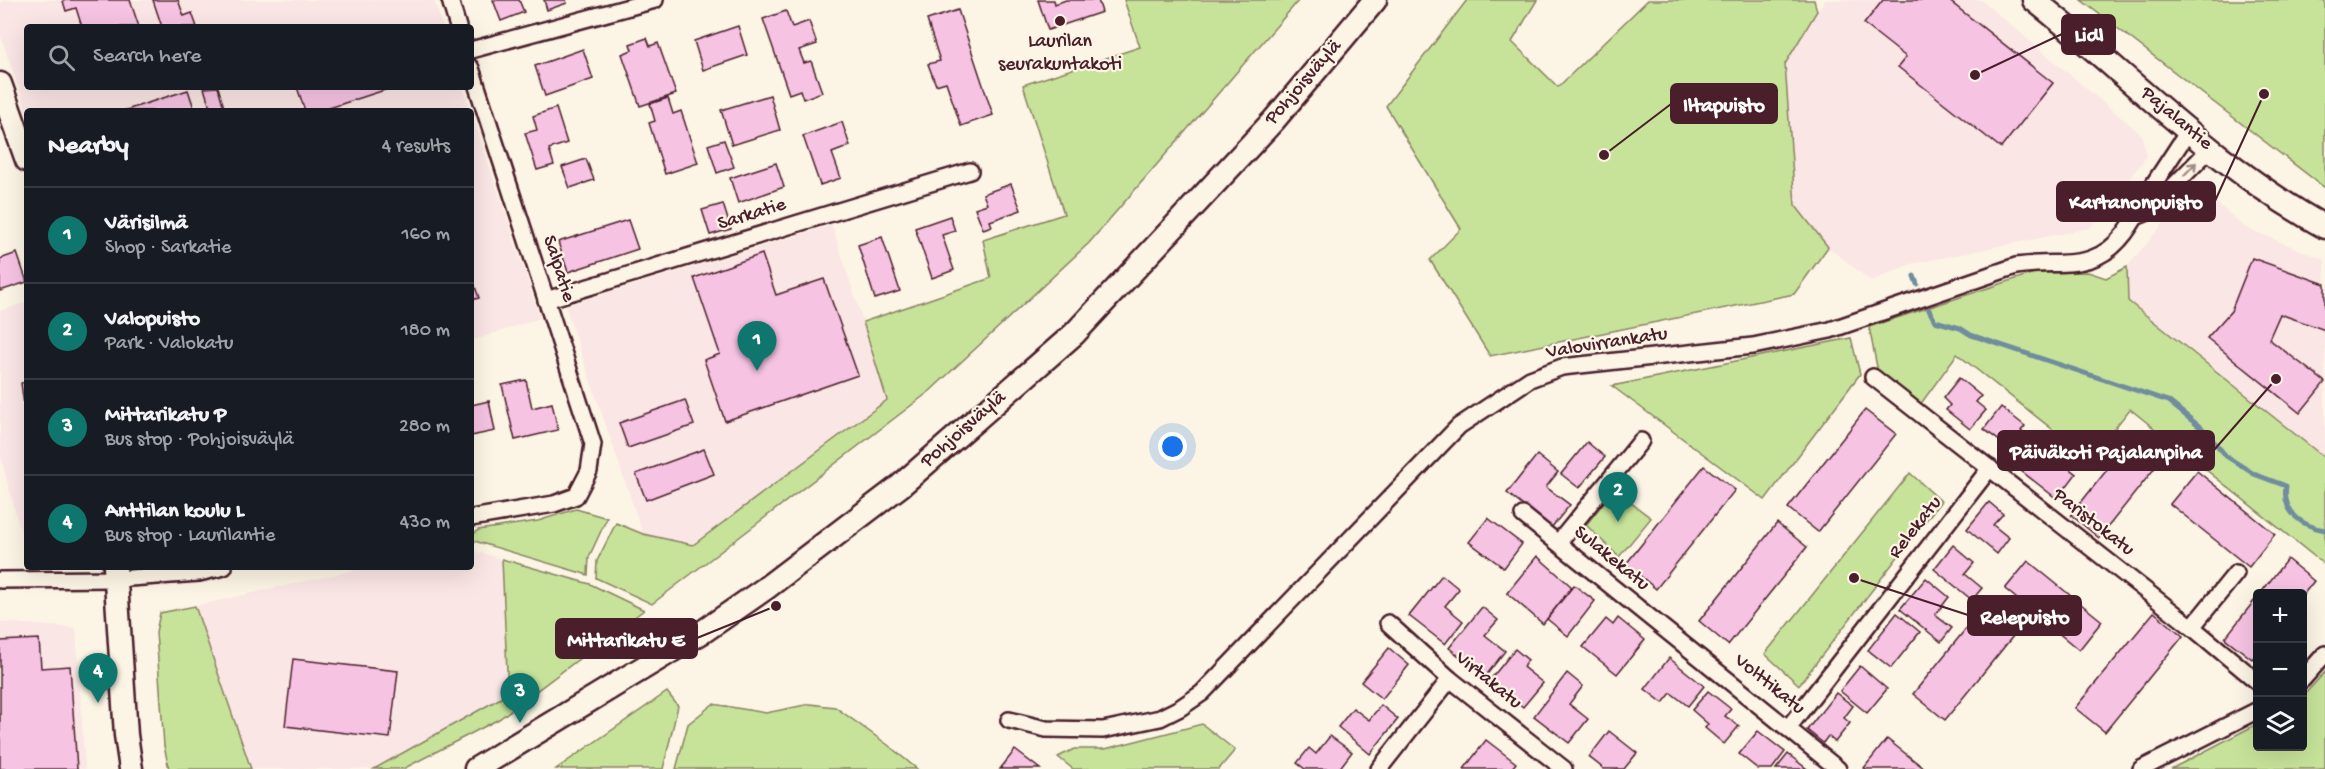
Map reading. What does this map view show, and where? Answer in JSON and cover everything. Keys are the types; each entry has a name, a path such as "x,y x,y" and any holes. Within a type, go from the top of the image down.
{"main road":[{"name":"Pohjoisväylä","path":"476,769 704,631 766,588 900,486 1074,334 1274,120 1376,0"},
{"name":"Pajalantie","path":"2034,0 2265,191 2325,227"},
{"path":"0,84 24,152"},
{"path":"115,573 125,724 131,769"}],"street":[{"path":"450,0 457,24"},
{"path":"474,49 655,0"},
{"name":"Salpatie","path":"474,77 593,444 591,463 576,496 554,504 474,517"},
{"name":"Valovirrankatu","path":"1009,720 1047,729 1103,730 1160,718 1180,708 1202,693 1459,426 1530,379 1562,367 1753,346 1830,330 2016,266 2091,261 2105,254 2138,216 2140,205 2189,130"},
{"name":"Valovirrankatu","path":"2138,216 2148,212 2211,148"},
{"name":"Sarkatie","path":"546,300 970,171"},
{"name":"Paristokatu","path":"1872,377 2192,627 2253,678"},
{"path":"1558,543 1641,441"},
{"name":"Relekatu","path":"1788,728 1990,468"},
{"name":"Sulakekatu","path":"1523,515 1673,635"},
{"path":"0,580 115,573 199,573 212,570"},
{"path":"2192,627 2236,573"},
{"name":"Virtakatu","path":"1388,622 1450,679 1564,769"},
{"name":"Volttikatu","path":"1673,635 1838,769"},
{"path":"2307,674 2325,654"},
{"path":"1379,769 1450,679"},
{"path":"2141,769 2253,713"}],"shaded area":[{"path":"3,0 434,0 442,24 24,24 24,90 464,90 470,108 25,108 0,34 0,5"},
{"path":"1826,0 1981,0 2142,135 2146,157 2090,228 1911,264 1871,281 1828,247 1795,205 1785,64"},
{"path":"474,120 540,318 474,340"},
{"path":"2206,194 2246,228 2325,260 2325,458 2128,301 2127,267 2187,195"},
{"path":"832,225 888,400 693,545 643,534 565,306"},
{"path":"24,303 24,545 0,454 0,311"},
{"path":"474,551 502,559 508,694 374,769 251,769 195,606 355,570 474,570"},
{"path":"0,622 76,628 85,769 0,769"}],"green space":[{"path":"1124,0 1299,0 1089,243 930,391 652,604 596,578 597,561 616,523 643,534 693,545 887,400 863,322 991,278 983,240 1064,214 1023,85 1140,47"},
{"path":"1467,0 1537,0 1512,42 1558,87 1648,0 1814,0 1817,11 1785,64 1795,205 1828,247 1794,294 1490,356 1430,260 1461,229 1386,106"},
{"path":"2081,0 2325,0 2325,188"},
{"path":"2127,267 2128,301 2325,458 2325,565 2130,409 2090,459 1957,354 1920,405 1878,372 1869,327 2034,273 2088,272 2106,278"},
{"path":"1851,338 1860,374 1765,500 1612,386"},
{"path":"1910,473 1941,501 1799,685 1765,654"},
{"path":"1614,490 1651,518 1619,557 1586,525"},
{"path":"576,509 607,518 589,557 588,575 474,541 474,534 478,530 538,521"},
{"path":"502,559 590,584 644,610 499,719 403,769 374,769 508,694"},
{"path":"195,606 251,769 169,769 164,746 156,632 160,613"},
{"path":"2325,672 2325,769 2171,769 2253,726 2253,751 2307,751 2307,692"},
{"path":"667,692 678,706 663,769 556,769"},
{"path":"713,704 766,713 810,704 835,707 917,769 676,769 688,724"},
{"path":"1202,724 1235,750 1219,769 1073,769 1058,757 1074,749 1105,749"}],"building":[{"path":"130,0 138,24 81,24 76,8 66,11 63,1"},
{"path":"153,0 178,0 184,16 192,13 196,24 161,24"},
{"path":"493,0 519,0 524,12 501,21"},
{"path":"544,0 566,0 567,3 547,10"},
{"name":"Laurilan seurakuntakoti","path":"1038,0 1054,0 1055,4 1066,0 1098,0 1102,12 1048,30"},
{"path":"1883,0 1948,0 2053,83 2001,148 1898,67 1906,57 1864,24"},
{"path":"958,10 993,115 961,126 946,82 936,85 928,64 940,61 927,20"},
{"path":"786,11 792,27 809,21 817,44 799,50 804,63 811,61 822,92 803,99 800,90 789,94 763,19"},
{"path":"738,26 747,55 703,70 694,41"},
{"path":"647,38 650,46 658,43 676,94 640,106 622,54 632,50 630,44"},
{"path":"583,49 593,79 545,96 535,66"},
{"path":"188,90 194,108 132,108"},
{"path":"205,90 219,90 224,108 210,108"},
{"path":"298,90 385,90 329,108 304,108"},
{"path":"770,95 780,130 732,145 721,110"},
{"path":"668,98 673,114 681,111 698,163 665,174 649,123 655,121 650,104"},
{"path":"556,108 567,143 549,149 554,165 537,170 525,133 537,130 533,116"},
{"path":"842,122 850,146 832,153 841,178 820,185 803,136"},
{"path":"724,140 734,167 717,173 708,145"},
{"path":"586,159 594,180 570,188 562,167"},
{"path":"776,163 784,187 738,203 730,178"},
{"path":"1011,184 1021,210 990,221 992,226 983,229 975,208 987,204 983,194"},
{"path":"723,204 731,229 710,235 702,210"},
{"path":"950,216 955,231 942,235 954,270 932,278 915,228"},
{"path":"628,220 638,249 568,272 558,242"},
{"path":"882,237 900,291 875,299 858,245"},
{"path":"17,253 24,273 24,283 0,291 0,259"},
{"path":"762,254 776,295 824,279 858,375 725,421 704,360 720,354 694,278"},
{"path":"2252,258 2325,284 2325,330 2280,314 2269,339 2325,382 2300,413 2207,338 2231,311"},
{"path":"474,284 479,298 474,299"},
{"path":"1959,378 1981,396 1976,402 1986,410 1970,429 1946,410 1950,405 1943,398"},
{"path":"526,380 532,408 552,403 558,430 515,440 502,385"},
{"path":"24,382 24,405 21,383"},
{"path":"685,400 694,425 628,448 619,423"},
{"path":"489,401 495,431 474,435 474,404"},
{"path":"2001,407 2025,426 2021,431 2035,442 2016,467 2000,455 2006,446 1984,429"},
{"path":"1865,410 1896,434 1818,532 1788,508"},
{"path":"2137,432 2166,454 2099,538 2071,515"},
{"path":"1587,442 1605,457 1579,488 1561,474"},
{"path":"2039,445 2076,474 2057,499 2020,470"},
{"path":"704,449 714,474 646,500 636,474"},
{"path":"1537,455 1558,472 1546,487 1570,505 1551,528 1507,493"},
{"path":"1704,466 1735,490 1656,589 1626,564"},
{"path":"2197,471 2275,534 2249,567 2170,504"},
{"path":"1989,502 2003,514 1993,525 2009,538 1997,554 1967,529"},
{"path":"1488,518 1522,544 1504,568 1469,542"},
{"path":"1777,523 1807,547 1728,645 1699,621"},
{"path":"1953,545 1974,563 1965,574 1982,588 1972,600 1934,569"},
{"path":"1537,556 1572,587 1543,624 1507,593"},
{"path":"2287,559 2314,581 2307,590 2264,589"},
{"path":"2028,561 2102,621 2079,650 2005,589"},
{"path":"1442,575 1459,589 1445,606 1463,621 1445,644 1409,616"},
{"path":"1926,578 1949,597 1935,615 1952,628 1941,642 1900,609"},
{"path":"1574,585 1595,601 1568,636 1547,619"},
{"path":"1990,599 2022,625 1945,720 1913,694"},
{"path":"2253,602 2253,658 2225,638"},
{"path":"1482,607 1498,620 1485,635 1505,651 1485,677 1449,648"},
{"path":"2154,612 2183,636 2105,732 2075,708"},
{"path":"1897,613 1920,632 1891,668 1868,650"},
{"path":"1618,618 1645,640 1617,674 1583,647 1606,619 1613,625"},
{"path":"39,639 41,668 70,666 77,769 0,769 0,641"},
{"path":"1389,648 1409,665 1382,699 1361,682"},
{"path":"1515,649 1528,660 1523,667 1543,683 1523,707 1490,680"},
{"path":"1669,658 1704,686 1688,706 1671,693 1663,703 1645,689"},
{"path":"293,659 398,671 390,738 285,726"},
{"path":"1860,666 1887,689 1867,713 1840,691"},
{"path":"1567,673 1583,686 1569,704 1588,719 1569,743 1534,716"},
{"path":"1708,691 1731,709 1725,716 1739,726 1724,744 1705,728 1708,724 1692,710"},
{"path":"1836,693 1853,706 1844,718 1850,723 1835,742 1828,736 1823,743 1807,730"},
{"path":"1381,705 1398,719 1370,754 1338,727 1353,708 1369,720"},
{"path":"1609,731 1637,753 1624,769 1604,769 1589,757"},
{"path":"1758,731 1785,752 1772,769 1758,769 1739,754"},
{"path":"1330,736 1352,752 1339,769 1305,769 1297,763 1309,748 1316,754"},
{"path":"1887,739 1925,769 1864,768"},
{"path":"1486,740 1516,763 1511,769 1464,769"},
{"path":"1015,750 1040,769 1000,769"},
{"path":"1788,754 1807,769 1776,769"}],"waterway":[{"path":"1914,276 1917,284"},
{"path":"1929,310 1935,321 1960,328 1971,335 2168,401 2205,431 2226,456 2254,474 2286,486 2287,503 2295,516 2308,525 2325,530"}],"place":[{"name":"Laurilan seurakuntakoti","path":"1060,21"},
{"name":"Lidl","path":"1975,75"},
{"name":"Kartanonpuisto","path":"2264,94"},
{"name":"Iltapuisto","path":"1604,155"},
{"name":"Värisilmä","path":"757,371"},
{"name":"Päiväkoti Pajalanpiha","path":"2276,379"},
{"name":"Valopuisto","path":"1618,522"},
{"name":"Relepuisto","path":"1854,578"},
{"name":"Mittarikatu E","path":"776,606"},
{"name":"Anttilan koulu L","path":"98,703"},
{"name":"Mittarikatu P","path":"520,723"}]}
